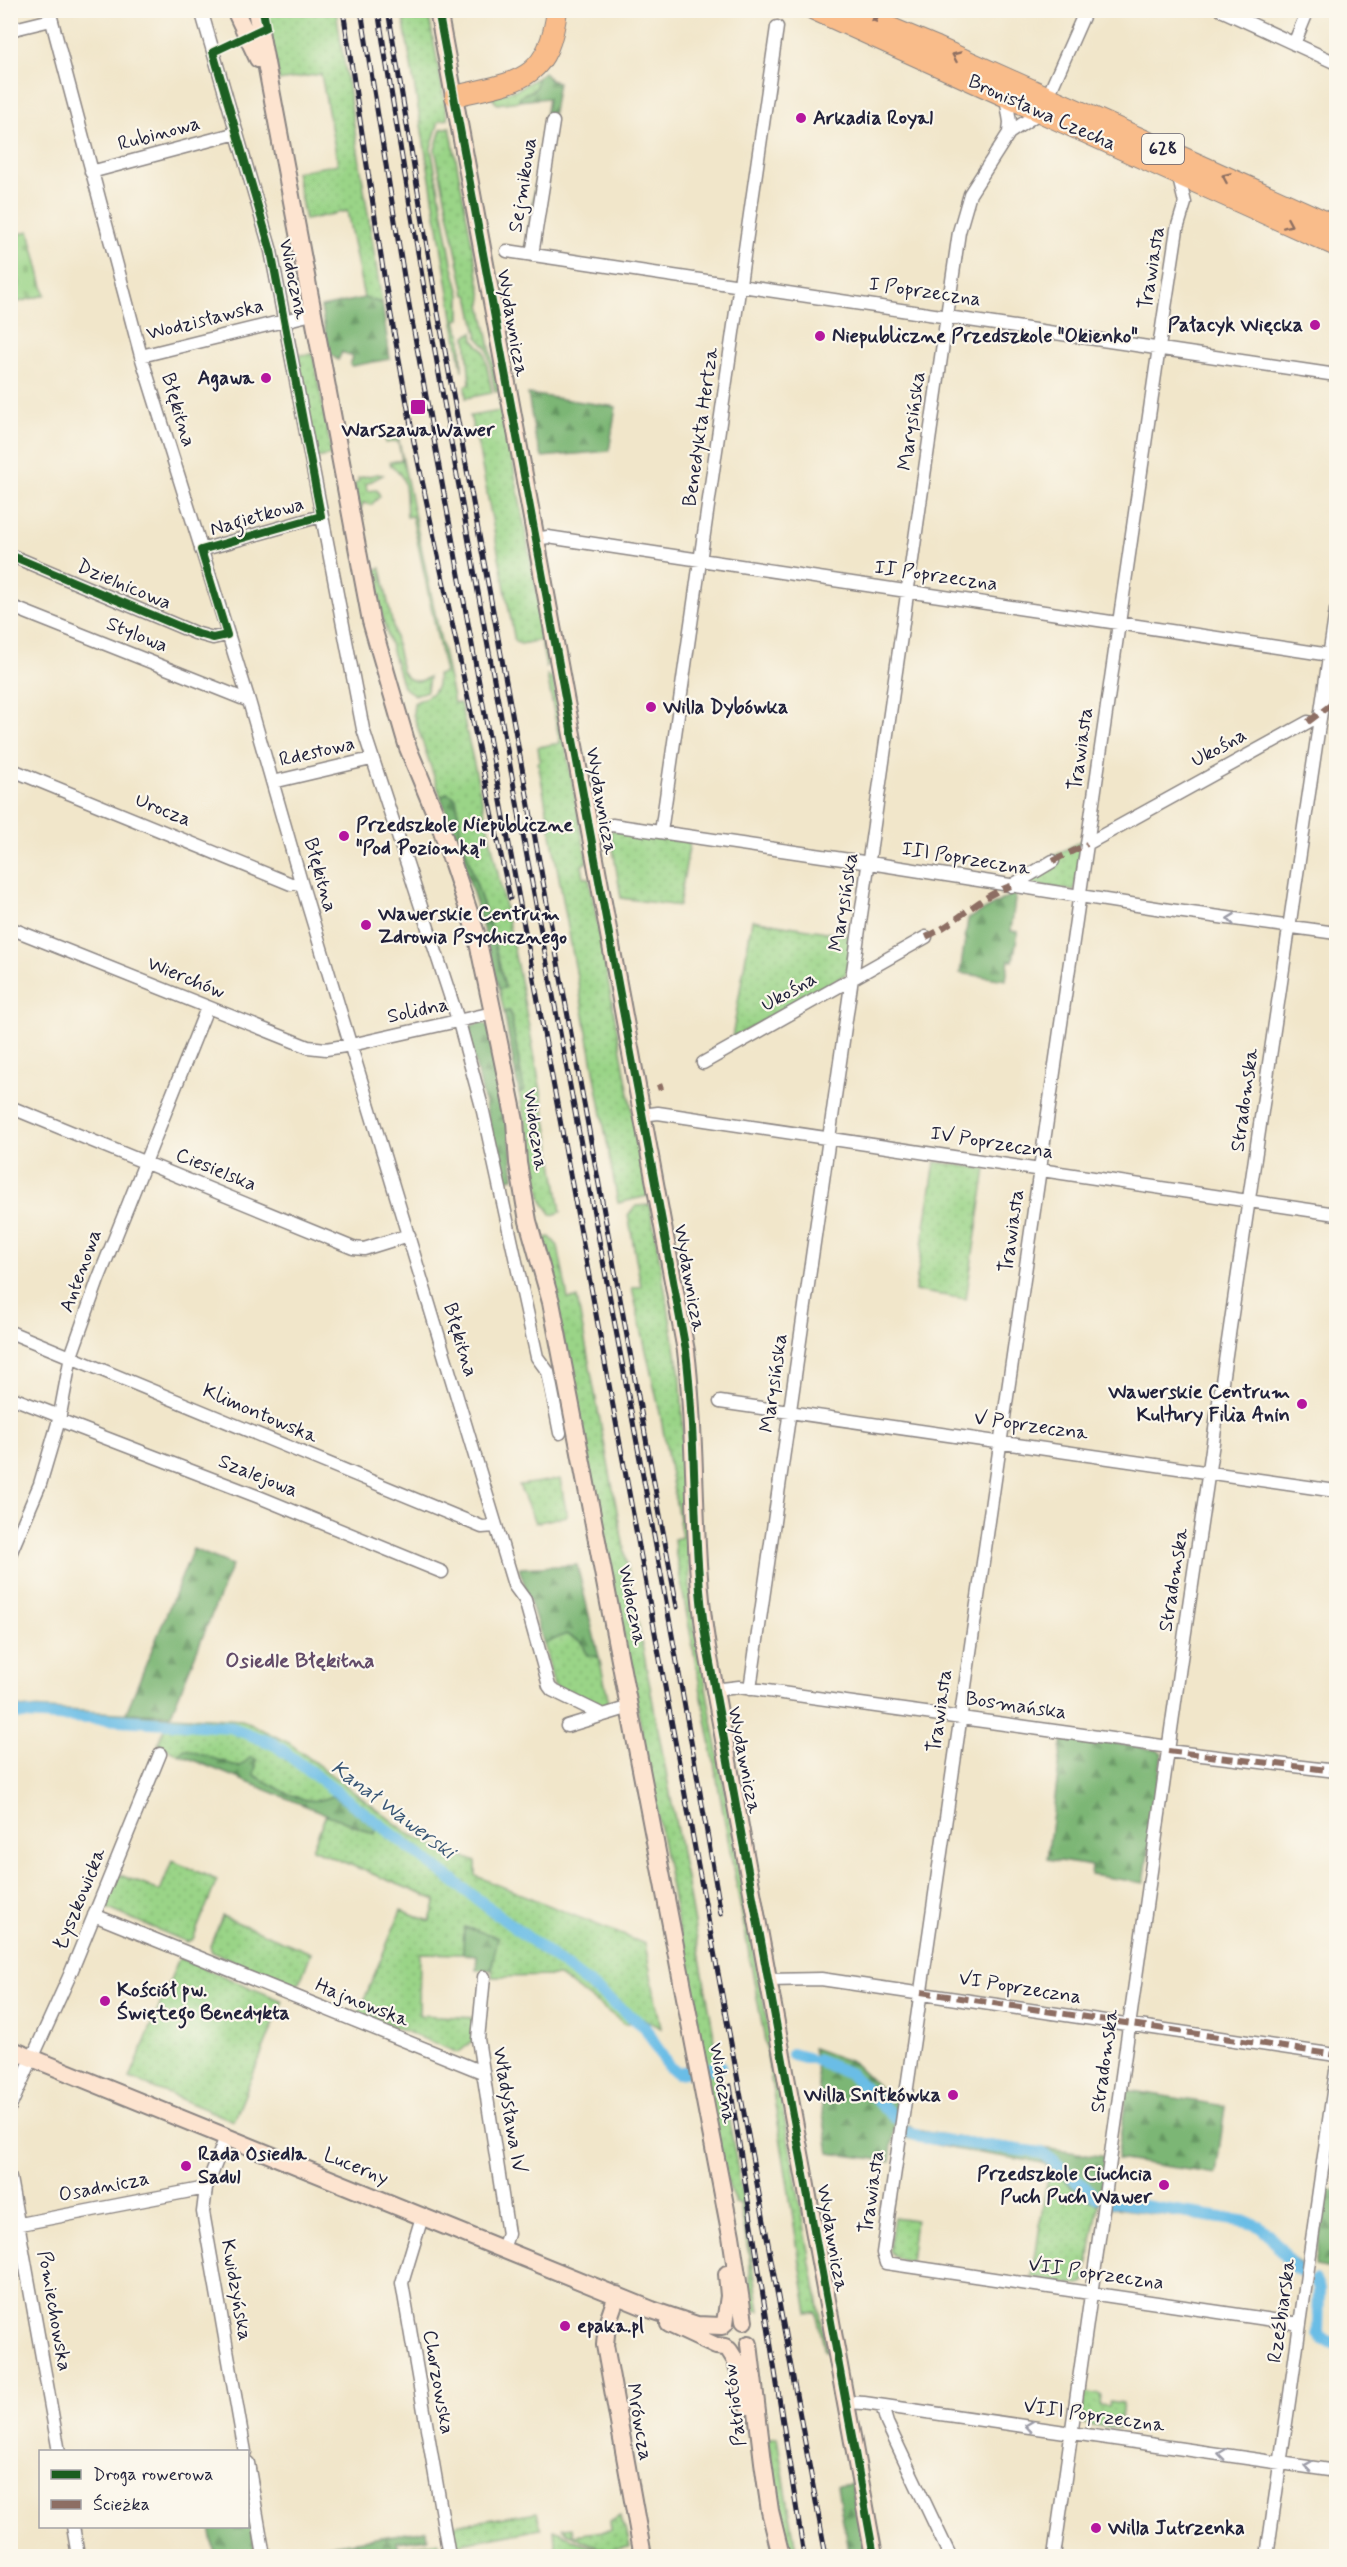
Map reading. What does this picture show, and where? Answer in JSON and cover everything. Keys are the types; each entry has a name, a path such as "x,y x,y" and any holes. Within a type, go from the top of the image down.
{"main road":[{"name":"Widoczna","path":"235,10 249,36 272,97"},
{"name":"Widoczna","path":"256,10 354,534 381,659 412,758 440,825 476,933 493,1013 513,1113 518,1163 528,1221 551,1302 630,1707 744,2321"},
{"name":"Wydawnicza","path":"438,10 687,1362 700,1597 714,1690 874,2556"},
{"path":"455,96 508,84 527,76 540,65 550,48 554,38 557,10"},
{"name":"Bronisława Czecha","path":"814,10 1006,97 1044,104 1336,226"},
{"name":"Bronisława Czecha","path":"848,10 876,16 1178,174 1336,246"},
{"name":"Lucerny","path":"10,2049 617,2295 690,2328 716,2346 727,2348"},
{"name":"Widoczna","path":"718,2180 729,2296 723,2325"},
{"name":"Mrówcza","path":"617,2295 607,2324 605,2345 643,2556"},
{"path":"734,2319 744,2321 752,2331 749,2344 744,2349 727,2348 719,2335 723,2325 734,2319"},
{"name":"Lucerny","path":"690,2328 723,2325"},
{"name":"Patriotów","path":"749,2344 770,2511 782,2556"},
{"name":"Patriotów","path":"727,2348 738,2366 763,2462"}],"street":[{"name":"Widoczna","path":"201,10 271,251 363,729 459,1022 482,1107 537,1357 548,1372 560,1433"},
{"path":"1044,104 1086,10"},
{"path":"1221,10 1336,63"},
{"path":"1294,44 1308,10"},
{"path":"10,30 50,15"},
{"name":"Błękitna","path":"50,15 141,356 249,701 301,882 514,1585 525,1600 549,1686 552,1690 603,1715"},
{"name":"Benedykta Hertza","path":"661,832 777,27"},
{"path":"1006,97 1010,122 1009,133"},
{"name":"Marysińska","path":"750,1689 870,863 946,315 964,210 979,178 1009,133 1044,104"},
{"name":"Sejmikowa","path":"532,255 554,122"},
{"name":"Rubinowa","path":"91,172 237,133"},
{"name":"Trawiasta","path":"886,2263 883,2253 959,1717 1160,348 1178,229 1185,203 1178,174"},
{"path":"1185,203 1206,187"},
{"name":"I Poprzeczna","path":"507,251 1336,375"},
{"name":"Wodzisławska","path":"141,356 312,314"},
{"name":"Nagietkowa","path":"201,550 321,516"},
{"name":"II Poprzeczna","path":"536,539 548,537 1330,655"},
{"name":"Dzielnicowa","path":"10,555 195,633 213,638 227,635"},
{"name":"Stylowa","path":"10,606 249,701"},
{"name":"Stradomska","path":"1054,2556 1090,2293 1336,610"},
{"name":"Ukośna","path":"1087,844 1308,722"},
{"name":"Rdestowa","path":"273,782 371,759"},
{"name":"Urocza","path":"10,769 291,884 301,882"},
{"name":"III Poprzeczna","path":"589,830 612,825 1079,897 1336,933"},
{"path":"1011,886 1053,861"},
{"name":"Wierchów","path":"10,928 308,1047 326,1049 351,1045"},
{"name":"Ukośna","path":"703,1063 926,937"},
{"name":"Antenowa","path":"10,1554 40,1484 59,1418 71,1356 98,1280 207,1008"},
{"name":"Solidna","path":"351,1045 493,1013"},
{"name":"Ciesielska","path":"10,1107 353,1248 364,1249 409,1235"},
{"name":"IV Poprzeczna","path":"642,1115 658,1113 1336,1214"},
{"name":"Klimontowska","path":"10,1332 482,1527 495,1526"},
{"name":"Szalejowa","path":"10,1397 442,1572"},
{"name":"V Poprzeczna","path":"720,1402 1336,1491"},
{"name":"Bosmańska","path":"714,1690 731,1687 750,1689 959,1717 1269,1765 1336,1771"},
{"path":"567,1726 630,1707"},
{"name":"Łyszkowicka","path":"32,2058 160,1754"},
{"name":"Hajnowska","path":"94,1915 482,2072"},
{"name":"Władysława IV","path":"484,1977 478,2039 508,2234 503,2249"},
{"name":"VI Poprzeczna","path":"768,1980 821,1979 921,1992 1336,2055"},
{"path":"10,2107 32,2058"},
{"name":"Rzeźbiarska","path":"1267,2556 1336,2071"},
{"name":"Kwidzyńska","path":"226,2138 206,2188 205,2221 246,2450"},
{"name":"Pomiechowska","path":"10,2178 15,2225 59,2450"},
{"name":"Osadnicza","path":"15,2225 206,2188"},
{"name":"Chorzowska","path":"422,2217 402,2283 449,2556"},
{"name":"VII Poprzeczna","path":"886,2263 1300,2324"},
{"name":"VIII Poprzeczna","path":"846,2402 1336,2471"},
{"path":"882,2406 887,2423 950,2556"},
{"path":"249,2469 264,2556"},
{"path":"72,2528 78,2556"}],"green space":[{"path":"266,11 336,11 382,303 364,298 347,211 305,220 296,172 338,164 321,74 279,81"},
{"path":"402,11 428,11 448,119 439,121 431,148 453,268 460,294 460,319 456,320 459,333 461,333 462,371"},
{"path":"544,72 550,80 558,82 552,118 548,118 528,247 526,247 548,98 519,101 521,96 536,88 537,78"},
{"path":"537,78 536,88 519,101 497,104 491,97 518,89"},
{"path":"450,127 482,297 481,304 499,391 495,392 487,348 478,338 469,296 465,294 435,149 441,129"},
{"path":"29,231 45,295 11,304 11,236"},
{"path":"364,298 382,303 390,359 352,366 350,365 353,357 342,352 338,360 329,353 321,307"},
{"path":"473,332 474,340 484,351 492,393 466,398 465,386 470,384 466,336"},
{"path":"313,354 332,455 316,458 297,355"},
{"path":"528,394 616,407 609,451 542,457 535,436"},
{"path":"501,398 549,661 546,667 541,640 521,644 515,642 478,445 470,416 501,411 499,399"},
{"path":"398,437 454,703 460,703 515,956 540,1084 561,1212 552,1215 542,1201 519,1092 524,1091 509,1011 504,1012 499,989 505,987 491,930 461,836 456,798 447,793 441,797 413,714 414,703 432,694 436,686 437,675 445,673 412,516 407,517 404,482 390,462 402,460 398,441 386,443 385,438"},
{"path":"383,475 366,484 367,491 377,490 380,496 371,505 363,503 360,511 373,570 381,568 402,671 414,681 421,681 429,677 427,691 415,695 403,687 388,638 371,573 354,484 359,481 358,478"},
{"path":"547,675 553,679 587,862 582,865 584,877 589,878 648,1196 618,1203 538,762 540,761 538,747 560,743"},
{"path":"447,793 456,798 461,836 491,930 505,988 499,989 475,899 441,797"},
{"path":"610,830 654,836 655,839 690,841 679,906 621,898"},
{"path":"1081,841 1082,849 1074,891 1025,883 1052,857"},
{"path":"1016,892 1011,931 1018,932 1013,961 1009,960 1006,980 960,973 968,919"},
{"path":"752,920 852,936 846,974 732,1038"},
{"path":"510,1011 524,1091 519,1092 504,1012"},
{"path":"482,1022 488,1026 506,1101 514,1178 503,1180 468,1033 470,1026"},
{"path":"935,1162 986,1169 966,1299 915,1291"},
{"path":"650,1205 681,1381 691,1605 827,2351 825,2351 816,2312 808,2313 765,2041 675,1550 674,1539 682,1537 660,1413 632,1288 641,1286 628,1215 636,1206"},
{"path":"550,1237 558,1246 568,1299 577,1298 685,1873 738,2171 760,2311 750,2309 750,2262 740,2203 735,2203 723,2170 614,1587 541,1239"},
{"path":"560,1479 567,1516 535,1523 519,1485"},
{"path":"193,1549 232,1565 171,1714 126,1713"},
{"path":"577,1565 599,1657 587,1655 582,1642 566,1634 544,1644 519,1568"},
{"path":"566,1634 582,1642 587,1655 599,1657 610,1707 604,1709 554,1686 544,1644"},
{"path":"10,1707 242,1720 289,1743 411,1835 476,1862 476,1876 645,1944 661,2028 644,2019 625,2024 559,1976 492,1977 493,1955 498,1937 464,1927 463,1954 420,1953 419,2015 476,2018 475,2039 458,2053 359,2012 401,1910 430,1921 436,1900 312,1849 326,1814 374,1834 377,1827 321,1801 309,1802 290,1795 253,1775 256,1766 228,1764 185,1749 178,1754 158,1744 166,1725 11,1716"},
{"path":"1063,1736 1157,1750 1162,1753 1144,1883 1091,1875 1092,1866 1047,1859"},
{"path":"185,1749 239,1767 251,1757 257,1760 254,1775 302,1799 322,1800 332,1796 377,1827 375,1834 178,1754"},
{"path":"172,1861 217,1880 193,1939 187,1942 106,1908 103,1902 115,1873 160,1891"},
{"path":"222,1916 311,1953 300,1982 293,1985 212,1952 210,1946"},
{"path":"464,1927 498,1937 491,1970 476,1970 477,1955 463,1954"},
{"path":"179,1958 283,2001 234,2121 130,2078"},
{"path":"813,2048 854,2063 886,2094 898,2096 890,2161 829,2153"},
{"path":"1127,2090 1225,2106 1216,2174 1117,2159"},
{"path":"908,2124 916,2130 931,2133 1106,2157 1099,2204 1086,2198 1043,2163 955,2149 906,2138"},
{"path":"1049,2166 1086,2198 1099,2204 1084,2283 1079,2285 1032,2278"},
{"path":"1326,2189 1336,2191 1336,2270 1315,2266"},
{"path":"1111,2196 1254,2220 1260,2223 1301,2265 1300,2274 1256,2230 1244,2226 1110,2207"},
{"path":"894,2217 915,2220 910,2261 896,2258 889,2251"},
{"path":"1085,2392 1101,2395 1100,2405 1109,2406 1110,2401 1123,2403 1119,2429 1081,2423"},
{"path":"777,2437 797,2556 789,2556 767,2439"},
{"path":"852,2484 866,2556 849,2556 837,2486"},
{"path":"537,2512 541,2528 451,2545 449,2526"},
{"path":"249,2516 256,2556 215,2556 210,2528 249,2528"},
{"path":"620,2516 626,2528 630,2547 607,2551 574,2536 563,2528 572,2527 573,2535 611,2530 610,2522"},
{"path":"426,2530 427,2538 396,2542 399,2556 292,2556 292,2551"},
{"path":"554,2530 576,2541 597,2547 604,2552 556,2556"},
{"path":"438,2541 442,2556 399,2556 396,2549"}],"waterway":[{"name":"Kanał Wawerski","path":"10,1713 230,1727 274,1744 645,2027 668,2066 677,2073 690,2071"},
{"name":"Kanał Wawerski","path":"792,2054 807,2058"},
{"name":"Kanał Wawerski","path":"816,2060 849,2073 895,2118"},
{"name":"Kanał Wawerski","path":"706,2069 720,2067"},
{"name":"Kanał Wawerski","path":"907,2131 920,2137 1042,2153 1097,2197"},
{"name":"Kanał Wawerski","path":"1111,2201 1247,2222 1259,2226 1295,2268 1301,2271"},
{"name":"Kanał Wawerski","path":"1315,2280 1319,2289 1318,2334 1322,2339 1336,2344"}],"railway":[{"path":"343,10 385,282 414,442 510,898"},
{"path":"361,10 405,283 826,2556"},
{"path":"378,10 459,487 636,1438 721,1914"},
{"path":"388,10 438,313 677,1607"},
{"path":"730,2086 804,2556"}],"marked path":[{"path":"874,22 878,10"},
{"path":"1308,722 1333,703"},
{"path":"1053,861 1087,844"},
{"path":"926,937 948,925 989,896 1011,886"},
{"path":"657,1088 663,1086"},
{"path":"1168,1751 1336,1771"},
{"path":"921,1992 1336,2055"}],"cycle path":[{"path":"10,555 195,633 213,638 227,635 201,550 321,516 271,251 213,52 266,27 263,10"},
{"path":"438,10 686,1351 690,1388 696,1536 707,1647 874,2556"}],"place":[{"name":"Arkadia Royal","path":"801,118"},
{"name":"Pałacyk Więcka","path":"1315,325"},
{"name":"Niepubliczne Przedszkole \"Okienko\"","path":"820,336"},
{"name":"Agawa","path":"266,378"},
{"name":"Warszawa Wawer","path":"418,407"},
{"name":"Willa Dybówka","path":"651,707"},
{"name":"Przedszkole Niepubliczne \"Pod Poziomką\"","path":"344,836"},
{"name":"Wawerskie Centrum Zdrowia Psychicznego","path":"366,925"},
{"name":"Wawerskie Centrum Kultury Filia Anin","path":"1302,1404"},
{"name":"Kościół pw. Świętego Benedykta","path":"105,2001"},
{"name":"Willa Snitkówka","path":"953,2095"},
{"name":"Rada Osiedla Sadul","path":"186,2166"},
{"name":"Przedszkole Ciuchcia Puch Puch Wawer","path":"1164,2185"},
{"name":"epaka.pl","path":"565,2326"},
{"name":"Willa Jutrzenka","path":"1096,2528"}],"district":[{"name":"Osiedle Błękitna","path":"300,1661"}]}
